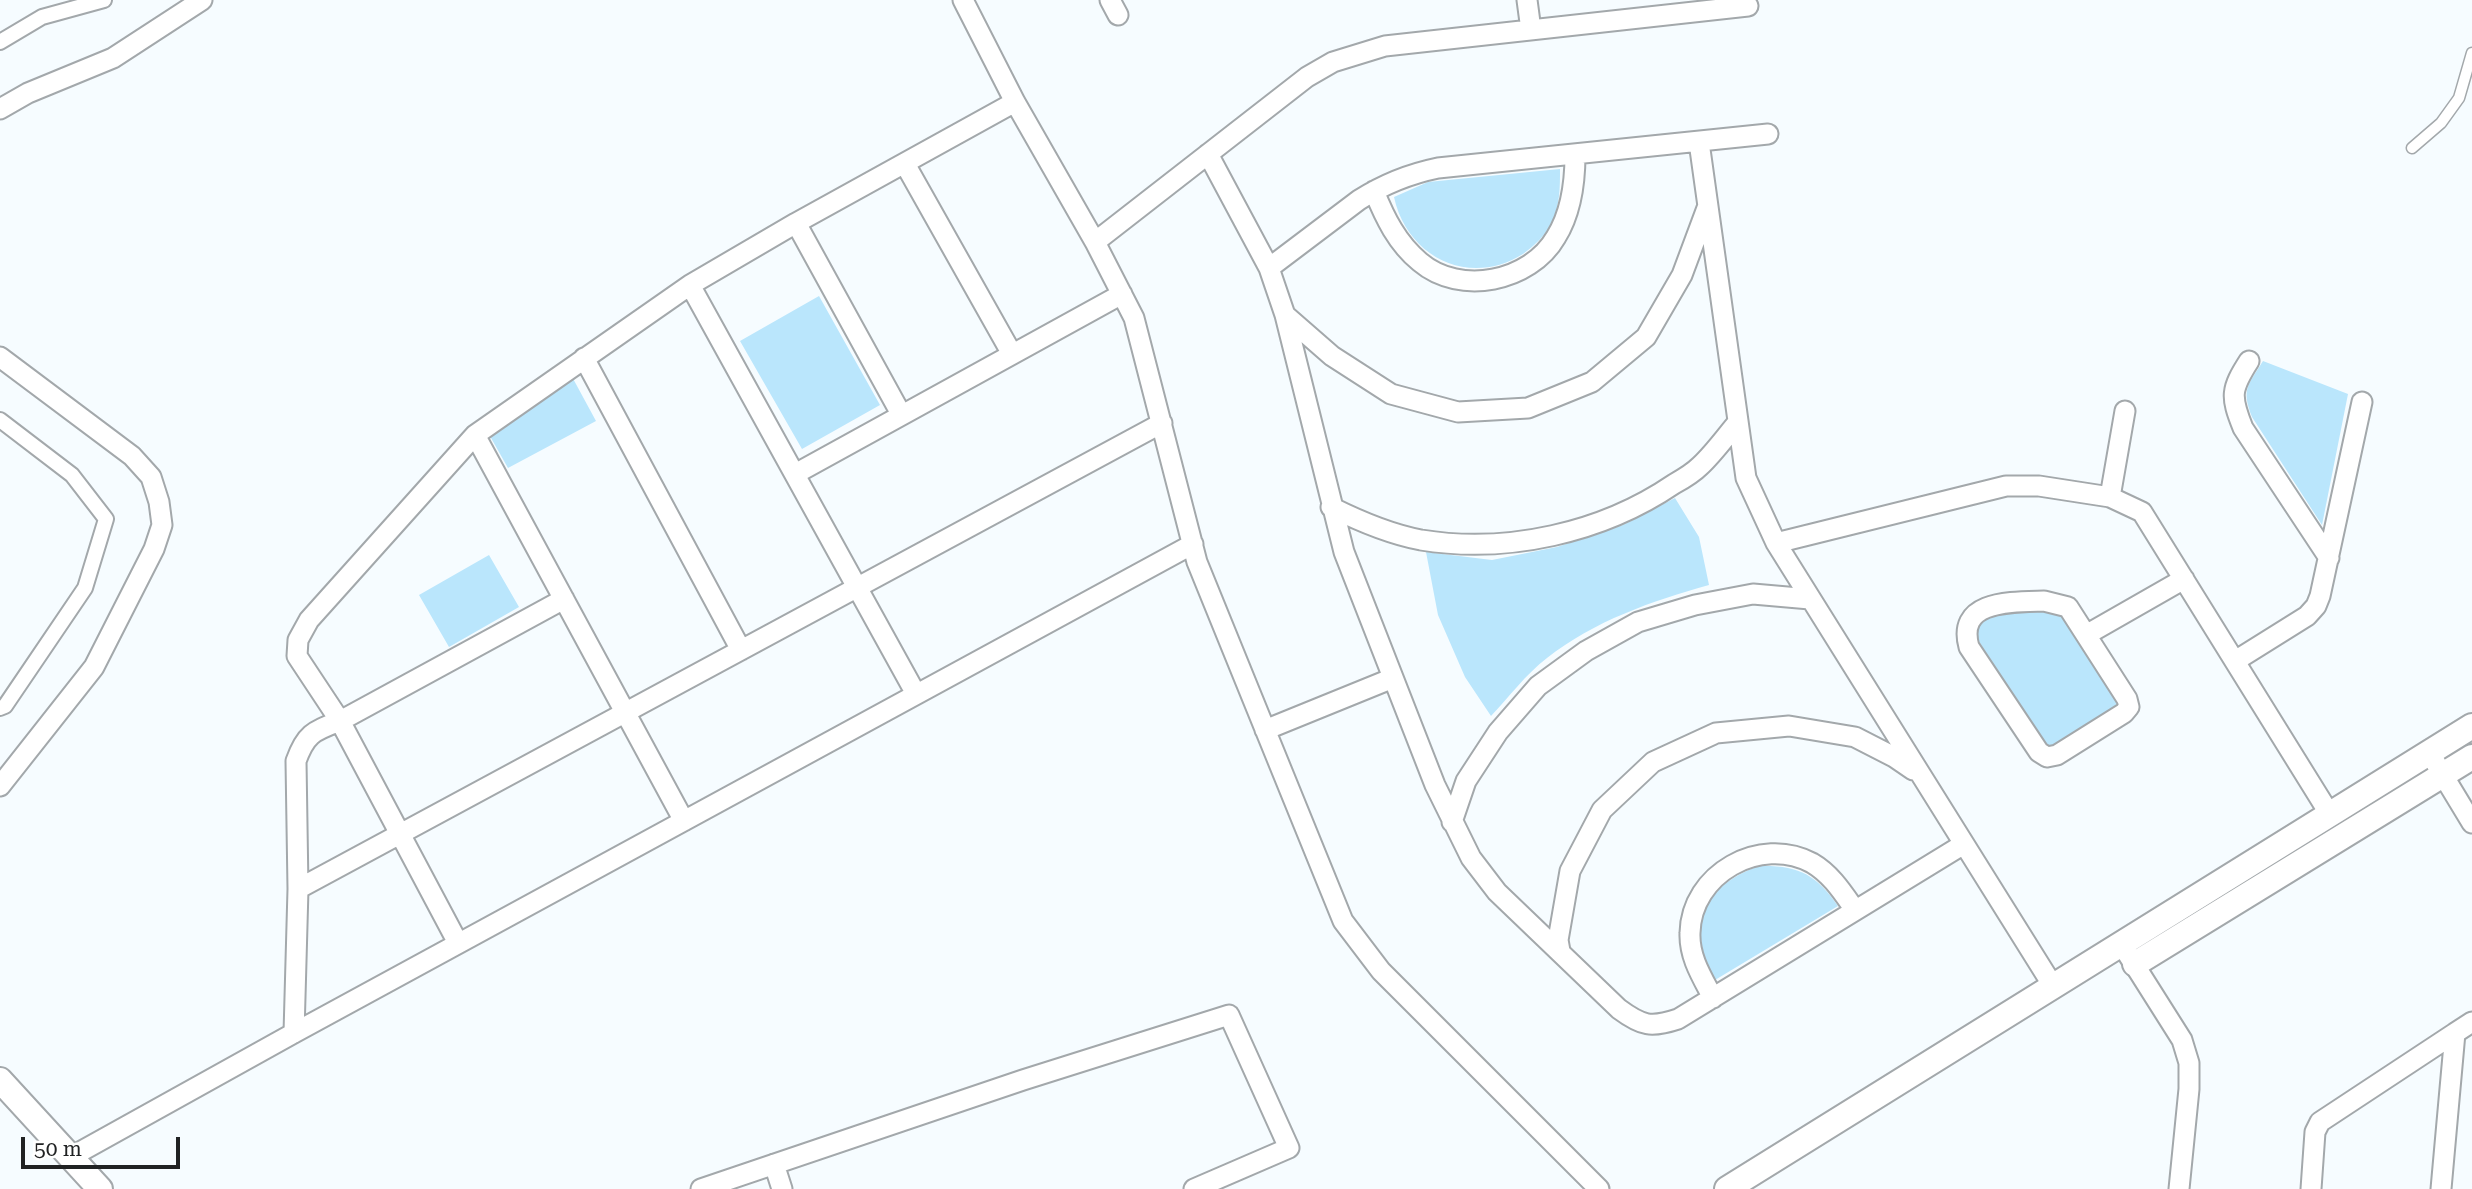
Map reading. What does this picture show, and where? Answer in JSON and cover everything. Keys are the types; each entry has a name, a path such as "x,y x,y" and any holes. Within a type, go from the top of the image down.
{"street":[{"path":"0,42 42,17 104,0"},
{"path":"0,109 28,93 113,58 202,0"},
{"path":"963,0 1015,102 1095,242 1134,318 1197,562 1343,920 1381,971 1599,1189"},
{"path":"1528,0 1531,30"},
{"path":"1095,242 1307,77 1333,62 1385,46 1748,6"},
{"path":"458,943 340,721 297,656 298,640 309,620 475,435 690,285 1015,102"},
{"path":"1269,268 1345,209 1374,191 1415,173 1768,134"},
{"path":"1699,142 1746,478 1776,543 1810,600 2053,986"},
{"path":"1208,154 1269,268 1285,315 1344,552 1452,822 1471,858 1497,892 1619,1009 1638,1022 1658,1026 1678,1019 1964,844"},
{"path":"1374,191 1400,242 1422,264 1449,278 1480,282 1510,276 1536,261 1556,238 1568,209 1575,181 1575,155"},
{"path":"905,164 1012,354"},
{"path":"1285,315 1332,356 1391,394 1458,412 1528,408 1592,382 1646,337 1682,275 1708,205"},
{"path":"796,223 901,414"},
{"path":"690,285 916,694"},
{"path":"795,474 1122,294"},
{"path":"0,357 132,456 151,477 159,502 162,526 154,549 94,667 0,786"},
{"path":"584,358 741,650"},
{"path":"2249,361 2236,382 2234,405 2244,428 2329,558"},
{"path":"2235,661 2307,616 2316,606 2329,558 2362,402"},
{"path":"2110,497 2125,411"},
{"path":"0,420 72,475 106,519 85,588 5,706 0,708"},
{"path":"1331,507 1364,524 1420,540 1478,544 1539,538 1595,524 1651,500 1699,468 1738,422"},
{"path":"298,889 1162,423"},
{"path":"475,435 684,821"},
{"path":"1776,543 2006,486 2039,486 2110,497 2142,512 2329,813"},
{"path":"69,1158 294,1032 1192,544"},
{"path":"2086,635 2184,579"},
{"path":"1452,822 1466,781 1498,732 1538,686 1586,651 1637,622 1695,605 1753,594 1810,600"},
{"path":"294,1032 298,889 296,761 302,742 314,731 340,721 564,599"},
{"path":"2044,601 2068,607 2086,635 2127,699 2129,707 2057,755 2047,757 2039,752 1969,647 1966,634 1968,622 1978,611 2014,602 2044,601"},
{"path":"1265,730 1393,678"},
{"path":"1560,950 1558,940 1570,870 1602,810 1653,762 1716,733 1788,726 1856,737 1894,757 1920,775"},
{"path":"1727,1189 2472,726"},
{"path":"2429,752 2472,823"},
{"path":"2134,964 2472,757"},
{"path":"1713,998 1693,960 1690,932 1696,905 1710,881 1732,863 1758,854 1786,854 1811,863 1832,879 1855,910"},
{"path":"2121,943 2182,1040 2189,1063 2179,1189"},
{"path":"701,1189 1023,1080 1229,1015 1289,1148 1194,1189"},
{"path":"2311,1189 2315,1132 2320,1122 2472,1022"},
{"path":"2441,1189 2455,1033"},
{"path":"0,1080 100,1189"},
{"path":"774,1164 782,1189"}],"lane":[{"path":"2412,148 2441,123 2459,98 2472,53"}],"shaded area":[{"path":"1560,169 1557,209 1543,236 1523,254 1502,264 1482,268 1462,267 1443,261 1426,250 1412,236 1401,218 1394,197 1428,182"},
{"path":"819,296 880,405 802,449 740,341"},
{"path":"2263,361 2348,394 2322,525 2252,417 2247,393 2253,376"},
{"path":"564,362 596,421 508,468 482,422"},
{"path":"1675,498 1699,537 1709,585 1645,605 1584,633 1539,664 1491,716 1465,677 1438,615 1426,552 1492,560 1557,547 1623,525"},
{"path":"489,555 519,607 449,647 419,595"},
{"path":"2034,610 2064,616 2119,705 2047,751 1975,635 1984,617"},
{"path":"1759,866 1785,867 1805,874 1822,886 1838,906 1715,980 1706,961 1702,943 1701,926 1705,911 1712,897 1724,885"}]}
